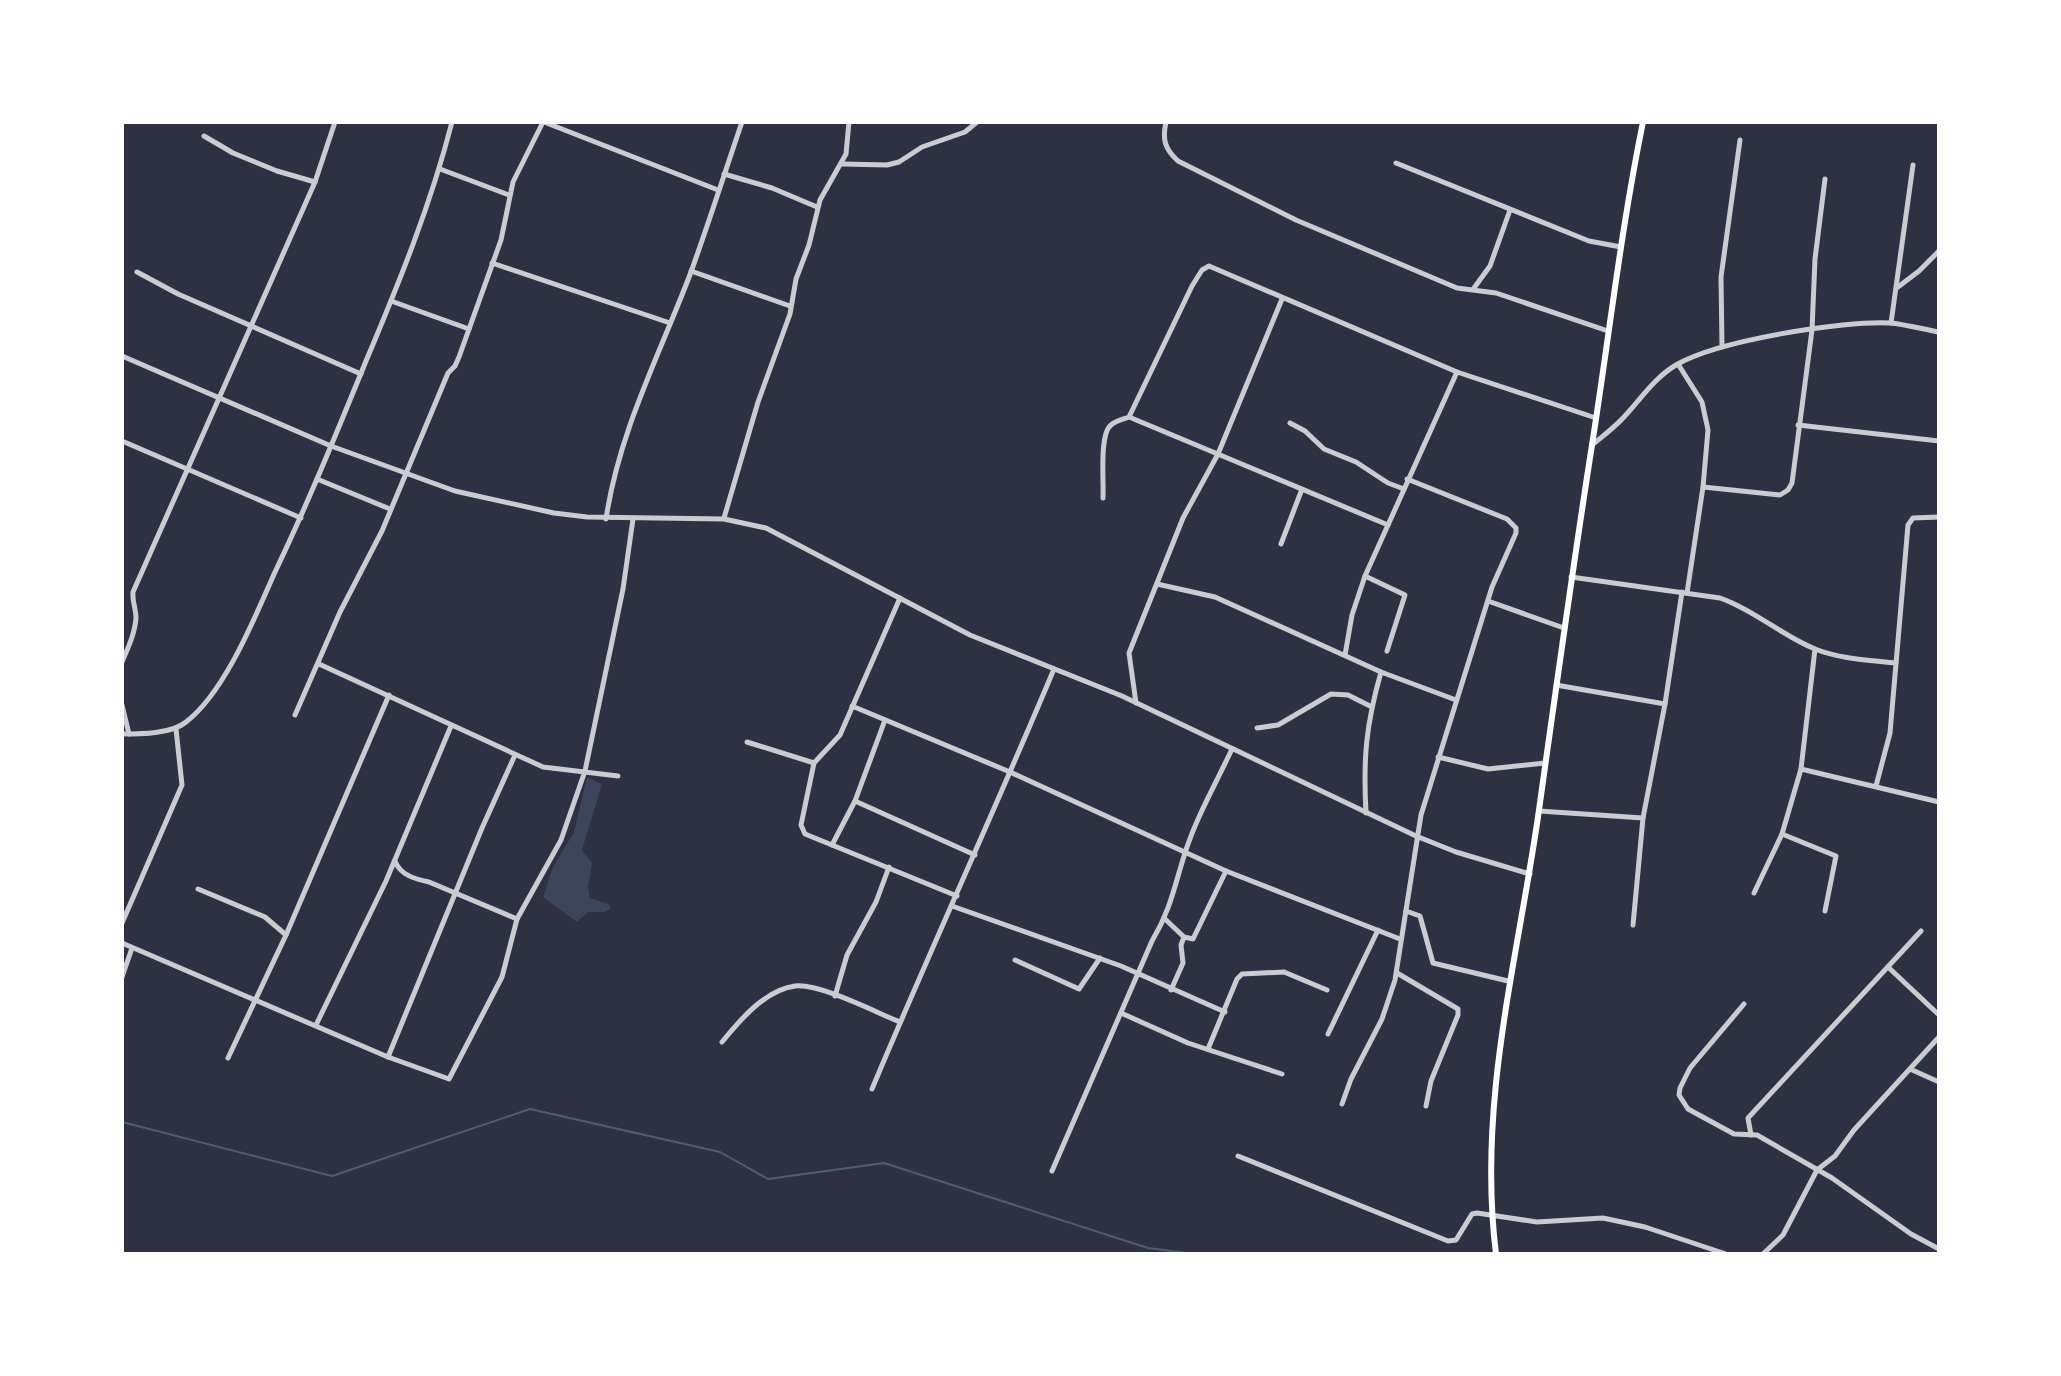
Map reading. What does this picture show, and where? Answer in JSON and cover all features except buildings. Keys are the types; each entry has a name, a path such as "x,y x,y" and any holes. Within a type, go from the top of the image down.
{"main road":[{"path":"1496,1254 1491,1215 1490,1138 1508,981 1530,874 1571,577 1643,122"}],"street":[{"path":"122,662 137,615 133,592 315,182 335,122"},
{"path":"122,705 126,734 176,729 191,718 220,683 301,518 361,374 440,169 452,122"},
{"path":"295,715 340,612 382,531 448,373 455,366 501,240 509,195 526,153 544,122 719,190"},
{"path":"606,519 612,480 639,394 691,271 742,122"},
{"path":"724,519 818,207 825,189 843,164 849,122"},
{"path":"843,164 887,165 899,162 922,147 965,132 977,122"},
{"path":"1166,122 1163,137 1167,150 1178,161 1296,220 1457,288 1496,293 1608,331"},
{"path":"204,136 233,153 315,182"},
{"path":"1722,347 1721,277 1740,140"},
{"path":"1396,163 1589,241 1621,247"},
{"path":"1891,323 1913,165"},
{"path":"440,169 509,195"},
{"path":"724,174 772,188 818,207"},
{"path":"1703,487 1780,495 1792,483 1812,330 1815,259 1825,179"},
{"path":"1474,288 1490,266 1510,210"},
{"path":"1898,287 1939,251"},
{"path":"492,263 670,323"},
{"path":"1103,498 1107,430 1111,424 1129,417 1202,270 1209,266 1457,372 1596,418"},
{"path":"691,271 790,306"},
{"path":"137,272 178,294 361,374"},
{"path":"1136,703 1129,653 1183,518 1218,454 1282,299"},
{"path":"391,301 469,329"},
{"path":"1592,446 1624,418 1660,377 1678,364 1722,347 1812,330 1891,323 1939,332"},
{"path":"122,356 331,446 467,494 554,513 606,519 724,519 766,528 970,635 1136,703 1416,836 1456,852 1530,874"},
{"path":"1633,925 1643,818 1703,487 1708,430 1706,415 1695,389 1678,364"},
{"path":"1345,655 1349,628 1365,576 1457,372"},
{"path":"1129,417 1388,525"},
{"path":"1290,423 1305,431 1324,449 1356,462 1388,483 1404,489"},
{"path":"1798,425 1939,441"},
{"path":"122,441 301,518"},
{"path":"317,479 390,509"},
{"path":"1342,1104 1351,1079 1382,1019 1397,973 1416,836 1488,601 1516,528 1507,519 1407,479"},
{"path":"1281,544 1302,489"},
{"path":"1876,786 1890,733 1908,525 1913,518 1923,515 1939,517"},
{"path":"122,943 388,1057 446,1080 450,1077 502,977 517,919 561,840 585,771 623,589 633,519"},
{"path":"1365,576 1405,595 1387,651"},
{"path":"1571,577 1720,598 1742,606 1815,649 1896,663"},
{"path":"1157,584 1215,597 1381,672 1456,700"},
{"path":"900,598 840,735 814,763 802,830 957,896"},
{"path":"1488,601 1564,628"},
{"path":"1754,893 1782,834 1801,769 1815,649"},
{"path":"319,664 543,767 618,776"},
{"path":"872,1089 1054,669"},
{"path":"1366,813 1363,767 1370,706 1381,672"},
{"path":"1556,685 1665,704"},
{"path":"1257,728 1278,725 1331,694 1348,695 1370,706"},
{"path":"228,1058 286,935 389,695"},
{"path":"852,706 1010,772 1226,871 1400,939"},
{"path":"832,845 855,801 885,720"},
{"path":"316,1025 394,860 451,726"},
{"path":"122,923 182,785 176,729"},
{"path":"747,742 814,763"},
{"path":"1052,1171 1152,941 1165,919 1186,852 1232,749"},
{"path":"388,1057 515,755"},
{"path":"1438,757 1488,769 1545,763"},
{"path":"1801,769 1939,802"},
{"path":"855,801 975,855"},
{"path":"1539,811 1643,818"},
{"path":"1782,834 1836,856 1825,911"},
{"path":"394,860 407,875 517,919"},
{"path":"835,996 847,955 876,902 889,867"},
{"path":"1165,919 1184,937 1193,939 1226,871"},
{"path":"198,889 265,917 286,935"},
{"path":"952,906 1139,973 1225,1012"},
{"path":"1406,911 1420,916 1433,963 1508,981"},
{"path":"1328,1034 1378,930"},
{"path":"1751,1135 1748,1118 1921,931"},
{"path":"1171,990 1183,963 1181,945 1184,937"},
{"path":"122,977 132,948"},
{"path":"1015,960 1079,989 1100,958"},
{"path":"1888,967 1939,1015"},
{"path":"1208,1049 1237,979 1247,972 1284,972 1327,990"},
{"path":"1397,973 1458,1009 1431,1081 1426,1106"},
{"path":"722,1042 759,1004 783,989 804,986 900,1022"},
{"path":"1744,1004 1690,1068 1679,1095 1688,1109 1734,1134 1757,1135 1939,1249"},
{"path":"1121,1013 1188,1043 1282,1074"},
{"path":"1763,1254 1783,1235 1817,1170 1835,1156 1854,1130 1939,1037"},
{"path":"1910,1069 1939,1082"},
{"path":"1238,1156 1448,1241 1456,1240 1462,1234 1472,1214 1537,1222 1603,1218 1645,1227 1726,1254"}],"shaded area":[{"path":"587,777 602,784 582,850 592,863 588,887 590,898 609,904 611,909 588,912 577,922 543,897 553,867 574,832"}],"waterway":[{"path":"122,1122 332,1176 530,1109 720,1152 768,1179 884,1163 1148,1248 1195,1254"}]}
